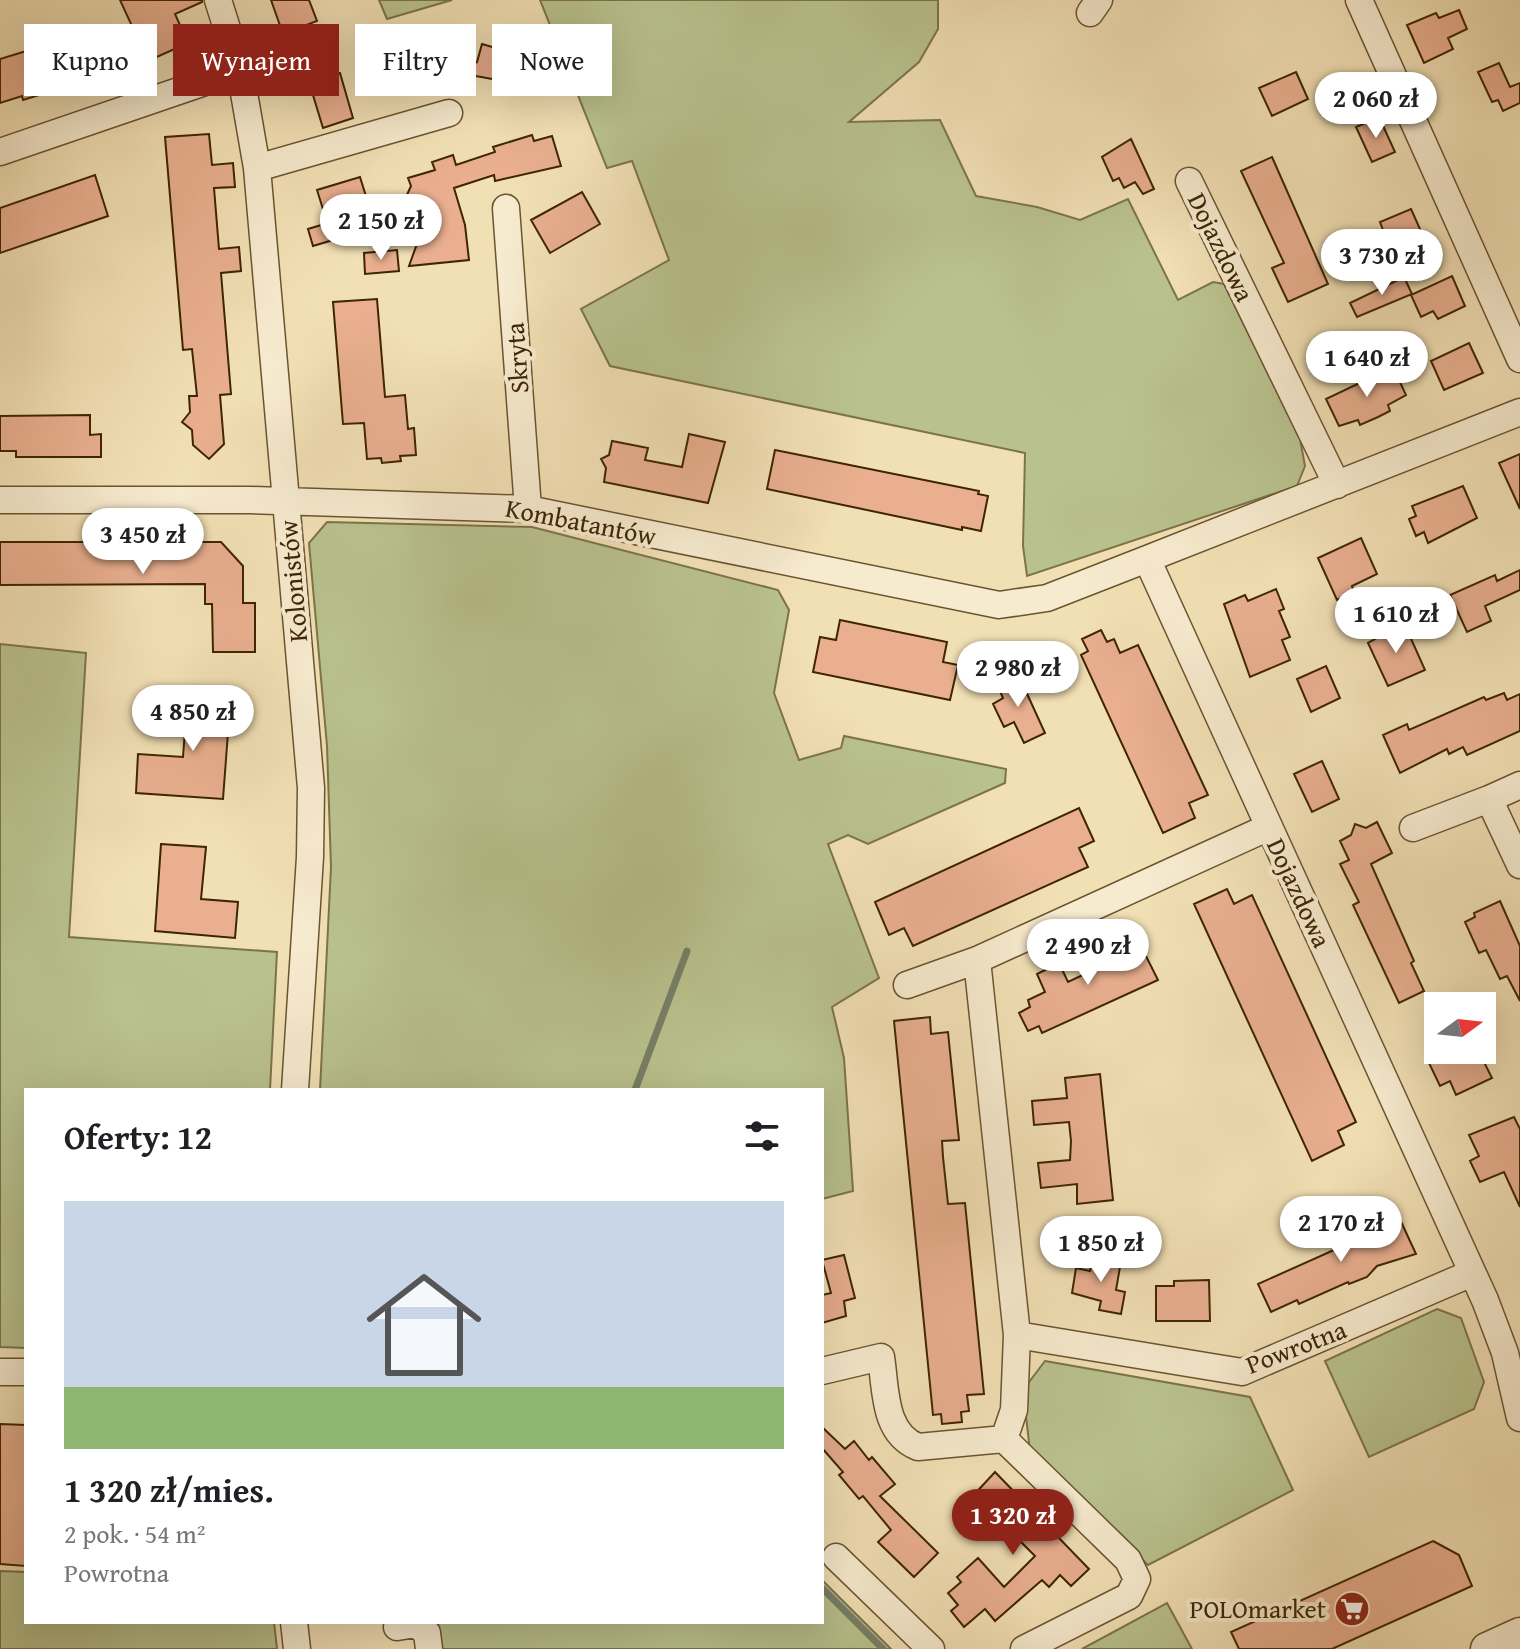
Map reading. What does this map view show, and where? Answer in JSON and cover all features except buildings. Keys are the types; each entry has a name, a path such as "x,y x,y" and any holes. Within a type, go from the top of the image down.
{"street":[{"name":"Kolonistów","path":"218,0 226,24"},
{"path":"1359,0 1520,359"},
{"path":"0,152 173,93"},
{"name":"Kolonistów","path":"245,96 257,168 312,819 295,1088"},
{"path":"257,168 449,113"},
{"name":"Dojazdowa","path":"1189,181 1337,485"},
{"name":"Skryta","path":"506,208 528,509"},
{"path":"1147,559 1520,412"},
{"name":"Kombatantów","path":"0,500 287,501 528,509 999,605 1047,598 1147,559"},
{"name":"Dojazdowa","path":"1147,559 1472,1273 1505,1353 1520,1418"},
{"path":"1413,828 1520,785"},
{"path":"1489,799 1520,865"},
{"path":"907,985 977,960 1269,827"},
{"path":"977,960 1017,1335 1014,1410 1004,1439"},
{"name":"Powrotna","path":"1017,1335 1242,1372 1472,1273"},
{"path":"824,1371 881,1357 891,1424 909,1443 918,1447 1004,1439 1128,1560 1137,1579 1129,1596 1024,1649"},
{"path":"0,1372 24,1372"},
{"path":"836,1557 931,1649"},
{"path":"294,1624 297,1649"},
{"path":"397,1627 416,1624 427,1633 429,1649"},
{"path":"1487,1649 1520,1634"}],"green space":[{"path":"379,0 452,0 387,19"},
{"path":"540,0 938,0 938,29 919,62 849,122 940,120 976,196 1037,207 1080,220 1128,199 1178,300 1213,282 1224,284 1300,439 1305,466 1297,486 1027,576 1023,546 1025,453 610,366 581,309 669,260 632,161 607,168 578,96 612,96 612,24 550,24"},
{"path":"327,522 532,527 778,590 789,610 774,693 799,760 841,748 844,736 1006,769 1005,783 868,844 848,835 828,844 879,978 832,1007 844,1058 853,1191 824,1198 824,1088 320,1088 331,867 327,746 309,543"},
{"path":"0,644 86,653 69,937 277,952 270,1088 24,1088 24,1348 0,1347"},
{"path":"1437,1309 1461,1318 1484,1382 1474,1409 1369,1457 1325,1361"},
{"path":"1045,1361 1250,1397 1293,1490 1148,1565 1030,1451 1023,1390"},
{"path":"0,1571 24,1572 24,1624 274,1624 277,1649 0,1649"},
{"path":"824,1582 891,1649 442,1649 438,1624 824,1624"},
{"path":"1167,1603 1192,1649 1082,1649"}],"waterway":[{"path":"636,1088 687,951"},
{"path":"824,1590 883,1649"}],"place":[{"name":"POLOmarket","path":"1352,1609"}]}
